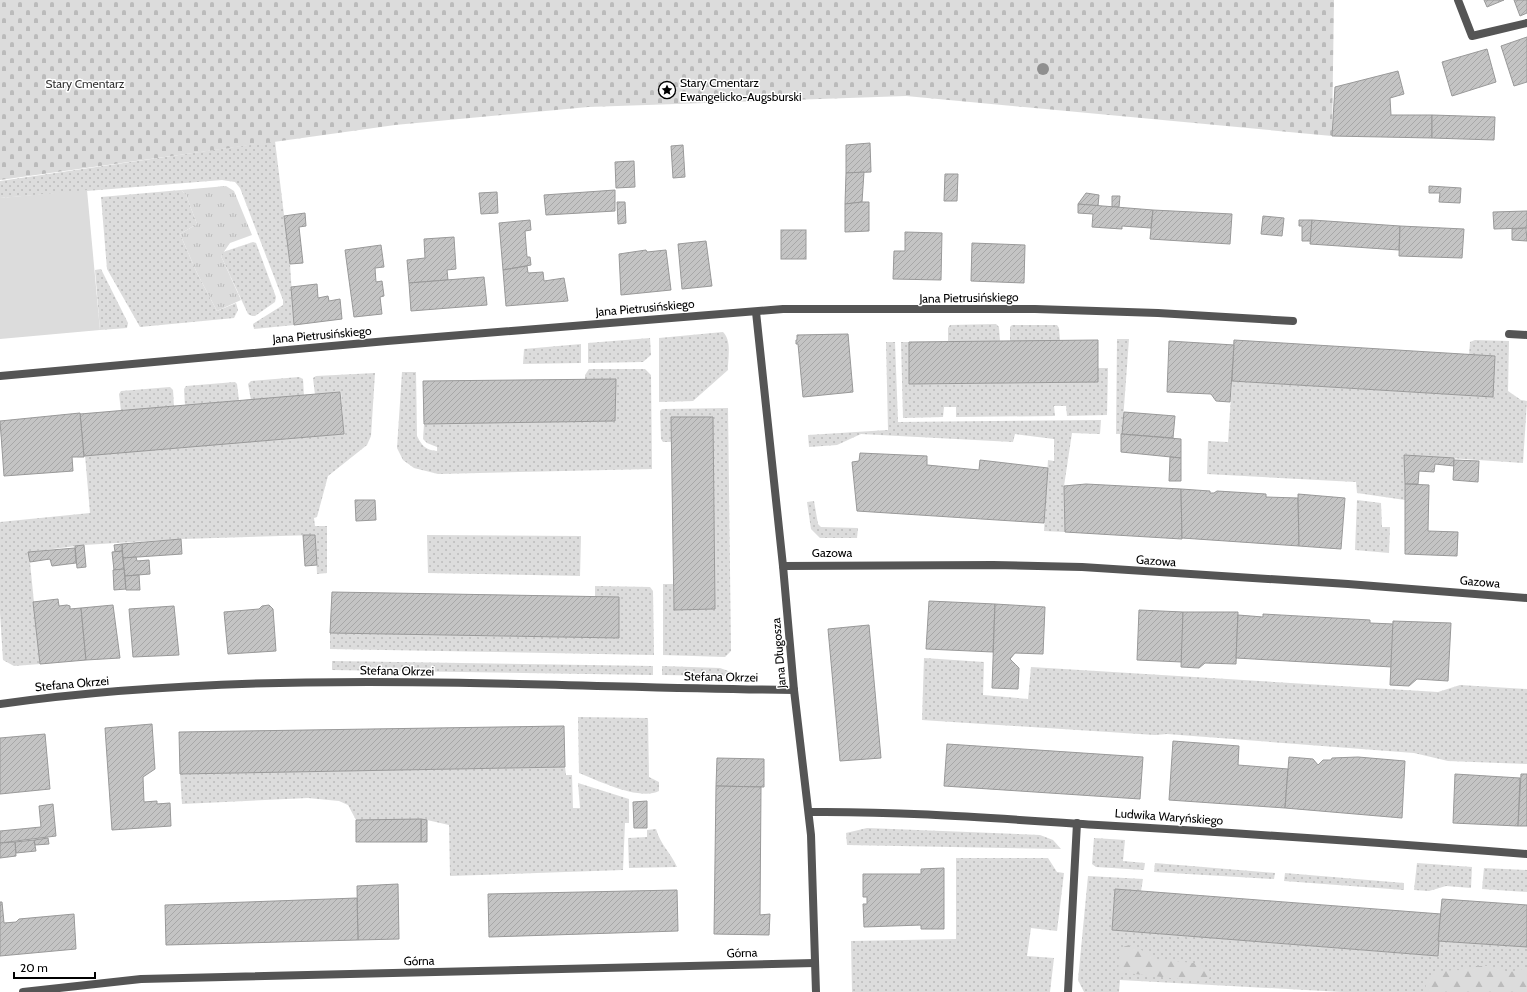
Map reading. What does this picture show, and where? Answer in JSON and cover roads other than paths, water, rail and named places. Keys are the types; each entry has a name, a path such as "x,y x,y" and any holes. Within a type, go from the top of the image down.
{"street":[{"path":"1458,0 1472,36 1527,23"},
{"name":"Jana Pietrusińskiego","path":"0,376 387,341 783,309 1035,309 1203,315 1293,321"},
{"name":"Jana Długosza","path":"756,312 783,566 794,690 811,835 816,992"},
{"path":"1509,334 1527,335"},
{"name":"Gazowa","path":"783,566 985,565 1082,567 1348,584 1527,598"},
{"name":"Stefana Okrzei","path":"0,704 38,699 210,685 325,682 794,690"},
{"name":"Ludwika Waryńskiego","path":"808,812 860,812 1076,823 1315,838 1527,854"},
{"path":"1068,992 1076,823"},
{"name":"Górna","path":"23,992 141,979 815,963"}],"place":[{"name":"Stary Cmentarz Ewangelicko-Augsburski","path":"667,90"}],"park label":[{"name":"Stary Cmentarz","path":"85,84"}]}
